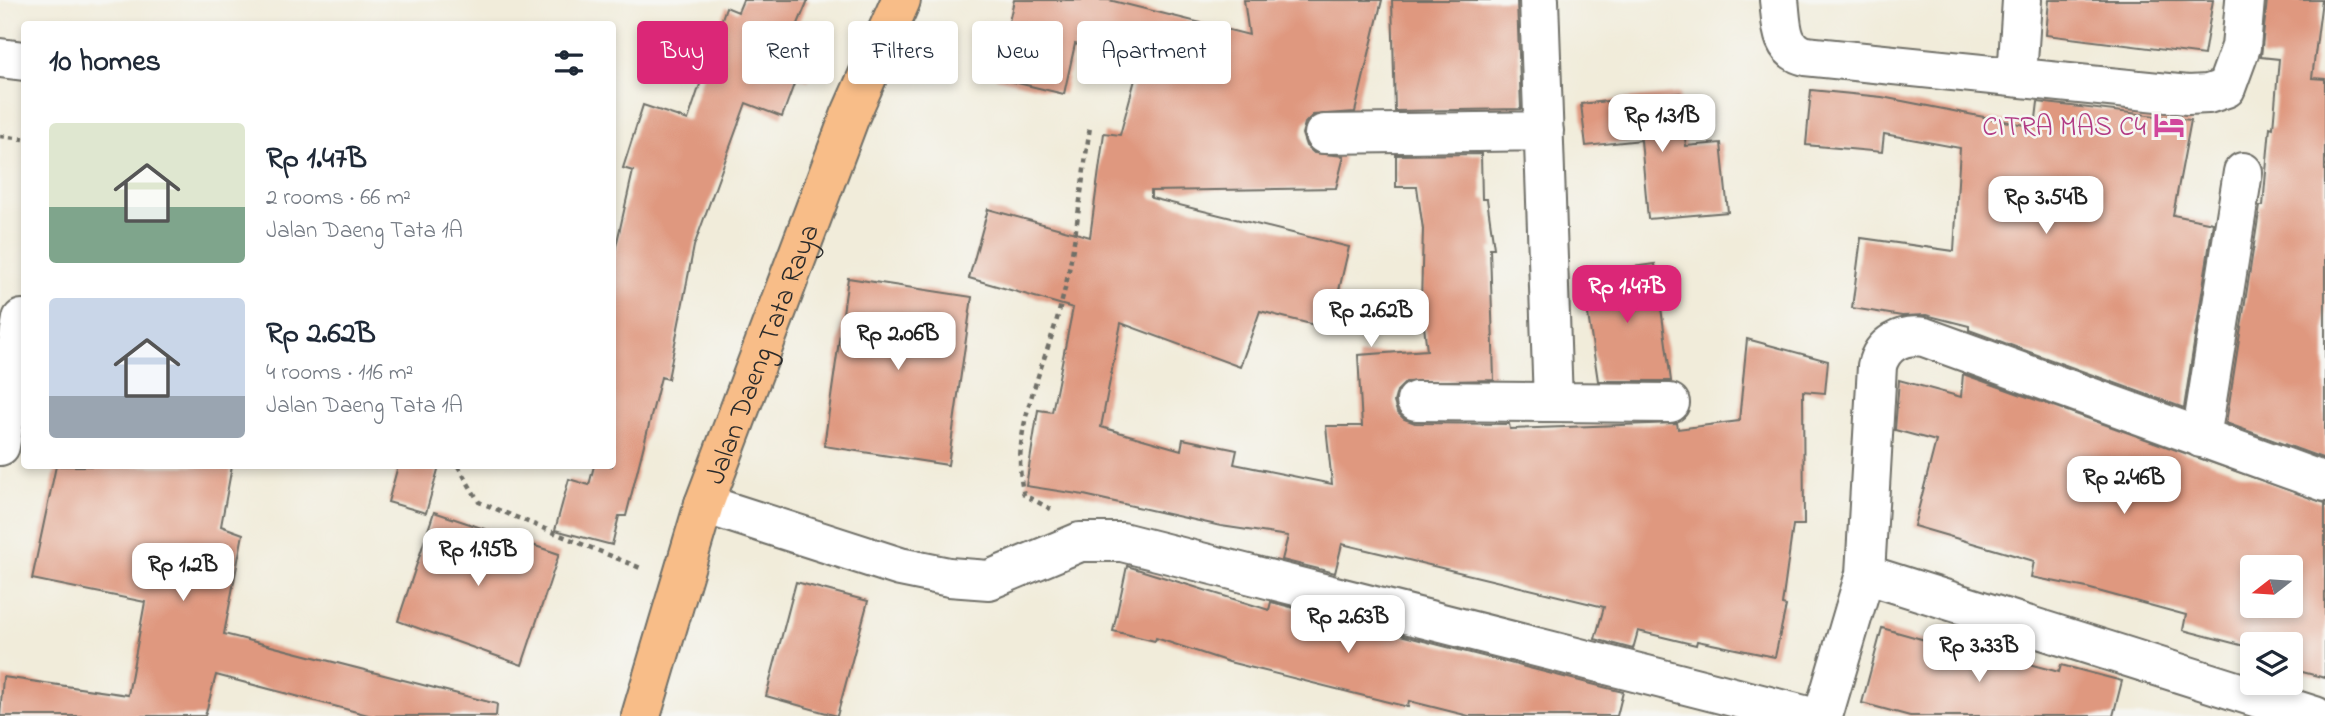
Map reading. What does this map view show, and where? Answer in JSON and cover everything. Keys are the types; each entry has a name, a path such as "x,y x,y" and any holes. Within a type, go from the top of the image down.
{"main road":[{"name":"Jalan Daeng Tata Raya","path":"641,716 704,504 849,116 901,0"}],"street":[{"path":"1539,0 1553,402"},
{"path":"1779,0 1785,42 1791,50 1805,56 2188,95 2207,94 2226,88 2241,47 2245,0"},
{"path":"2017,77 2022,0"},
{"path":"0,58 21,61"},
{"path":"1324,134 1544,131"},
{"path":"2201,438 2243,172"},
{"path":"0,446 21,325"},
{"path":"1823,716 1864,574 1877,366 1880,354 1888,346 1907,336 1924,337 2325,482"},
{"path":"1416,401 1670,403"},
{"path":"704,504 900,567 949,577 989,580 1080,542 1122,542 1808,716"},
{"path":"1864,574 2315,716"}],"path":[{"path":"1061,513 1024,495 1018,467 1030,405 1061,306 1090,127"},
{"path":"0,136 21,139"},
{"path":"460,469 479,502 680,584"}],"building":[{"path":"743,0 808,0 799,21 742,21 742,84 794,84 782,117 746,103 694,246 668,379 661,377 626,516 619,516 612,545 555,530 569,479 589,485 593,469 616,469 616,246 633,171 623,168 643,105 688,120 700,84 728,84 728,21 721,21 726,7 738,12"},
{"path":"1014,0 1109,0 1193,21 1077,21 1077,45 1064,94 1022,84 1063,84 1063,21 1009,21"},
{"path":"1244,0 1382,0 1355,112 1313,115 1305,123 1302,134 1306,146 1314,153 1344,156 1336,188 1151,191 1151,198 1349,247 1330,329 1260,311 1240,367 1121,323 1101,427 1181,450 1183,439 1237,450 1234,464 1332,484 1326,426 1362,426 1358,355 1427,350 1421,303 1423,229 1417,187 1396,187 1396,155 1481,154 1482,199 1487,199 1494,248 1490,248 1494,380 1406,382 1397,391 1394,402 1397,412 1404,419 1415,423 1509,424 1510,429 1677,423 1678,429 1739,421 1747,339 1828,361 1825,393 1803,391 1804,525 1793,525 1782,605 1786,606 1775,657 1697,641 1696,645 1638,631 1633,649 1595,639 1604,607 1342,544 1335,573 1282,560 1288,536 1221,526 1084,495 1026,486 1038,410 1052,412 1073,308 969,278 988,209 1090,237 1104,133 1120,135 1134,84 1231,84 1231,30 1249,35"},
{"path":"1392,0 1517,0 1521,109 1395,111"},
{"path":"2049,0 2213,0 2204,55 2046,35"},
{"path":"2267,0 2322,0 2312,78 2325,79 2325,459 2226,423 2260,206 2263,206 2270,127 2273,128 2279,59 2261,57"},
{"path":"1811,90 1882,97 2035,127 2038,102 2191,120 2173,215 2213,223 2184,408 1969,330 1969,326 1926,315 1902,316 1852,308 1861,238 1954,251 1960,148 1884,134 1882,152 1806,145"},
{"path":"1680,93 1686,146 1721,143 1728,212 1648,219 1641,140 1586,146 1581,104"},
{"path":"1655,264 1671,381 1598,381 1582,274"},
{"path":"848,278 972,297 948,465 824,446"},
{"path":"1963,374 2325,503 2325,678 2303,672 2303,632 2240,632 2240,645 2183,630 2186,615 2087,588 2031,577 2034,561 1914,526 1936,441 1895,430 1899,380 1961,397"},
{"path":"55,469 231,469 221,526 243,534 224,634 497,704 496,716 372,716 216,675 205,716 0,716 3,677 128,695 145,602 32,579"},
{"path":"397,469 438,469 426,513 388,502"},
{"path":"434,512 559,554 522,665 398,621"},
{"path":"1127,566 1269,610 1271,602 1623,692 1617,716 1469,716 1409,701 1408,707 1229,662 1156,638 1155,641 1113,631"},
{"path":"796,582 868,601 837,716 766,696"},
{"path":"1882,628 1975,654 1976,650 2059,672 2061,665 2122,681 2113,716 1910,716 1862,703"}],"place":[{"name":"CITRA MAS C4","path":"2169,125"}]}
